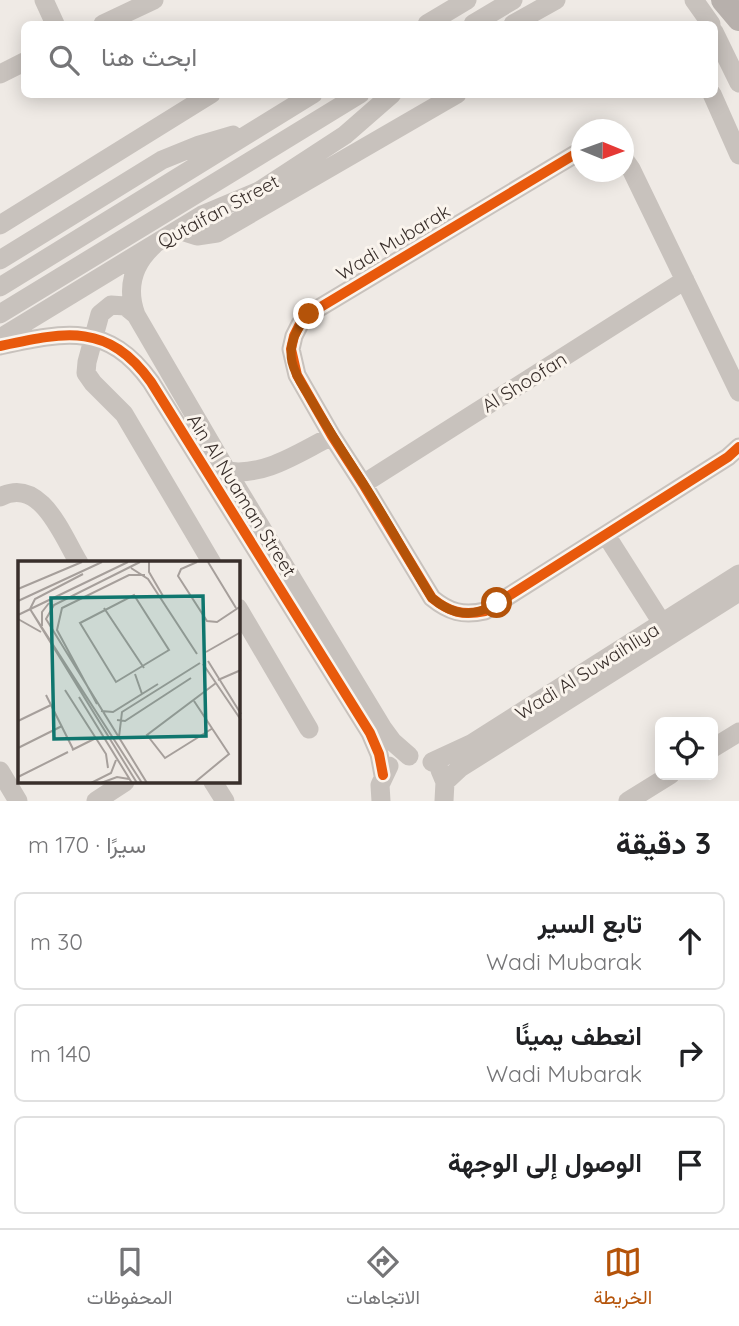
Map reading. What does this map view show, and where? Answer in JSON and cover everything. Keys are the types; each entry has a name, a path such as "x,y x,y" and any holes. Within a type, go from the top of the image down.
{"main road":[{"path":"723,0 739,19"},
{"path":"733,0 739,14"}],"street":[{"path":"44,0 54,21"},
{"path":"109,21 154,0"},
{"path":"432,21 467,0"},
{"path":"478,21 513,0"},
{"path":"518,21 556,0"},
{"path":"694,0 709,21"},
{"path":"718,38 739,83"},
{"path":"0,74 21,64"},
{"path":"1,223 204,98"},
{"path":"0,288 307,98"},
{"name":"Qutaifan Street","path":"0,314 353,98"},
{"name":"Qutaifan Street","path":"0,338 202,215 259,191 345,135 387,98"},
{"path":"178,230 197,236 217,233 450,98"},
{"path":"714,98 739,155"},
{"path":"0,260 172,155 258,128"},
{"path":"202,215 285,141"},
{"name":"Wadi Mubarak","path":"571,157 309,314 300,324 291,349 292,362 332,436 432,598 456,613 471,614 485,611 728,457 739,447"},
{"path":"634,175 739,392"},
{"name":"Ain Al Nuaman Street","path":"154,245 146,252 134,272 131,294 136,315 382,727 409,757"},
{"name":"Al Shoofan","path":"363,484 685,280"},
{"path":"136,315 125,306 111,305 100,314 86,367 89,378 124,414 211,561"},
{"name":"Ain Al Nuaman Street","path":"0,346 50,337 94,338 123,350 151,382 370,733 379,754 379,793"},
{"path":"227,471 246,473 265,468 332,436"},
{"path":"246,503 253,484 265,468"},
{"path":"0,497 21,492 41,502 78,561"},
{"path":"606,535 666,630"},
{"name":"Wadi Al Suwaihliya","path":"445,791 460,768 666,630 739,574"},
{"name":"Wadi Al Suwaihliya","path":"432,762 471,744 666,630 739,592"},
{"path":"240,611 309,729"},
{"path":"718,745 739,732"},
{"path":"379,793 389,766 409,757 432,762 443,774 445,791"},
{"path":"0,771 19,801"},
{"path":"628,801 662,780"},
{"path":"96,801 123,783"},
{"path":"214,783 225,801"}],"cycle path":[{"path":"571,157 309,314 300,324 291,349 297,375 332,436 432,598 450,610 463,613 485,611 728,457 739,447"},
{"path":"0,346 45,337 84,336 118,349 135,363 151,382 370,733 379,754 383,775"}],"route":[{"path":"309,314 300,324 291,349 297,375 432,598 456,613 485,611 497,603"}]}
